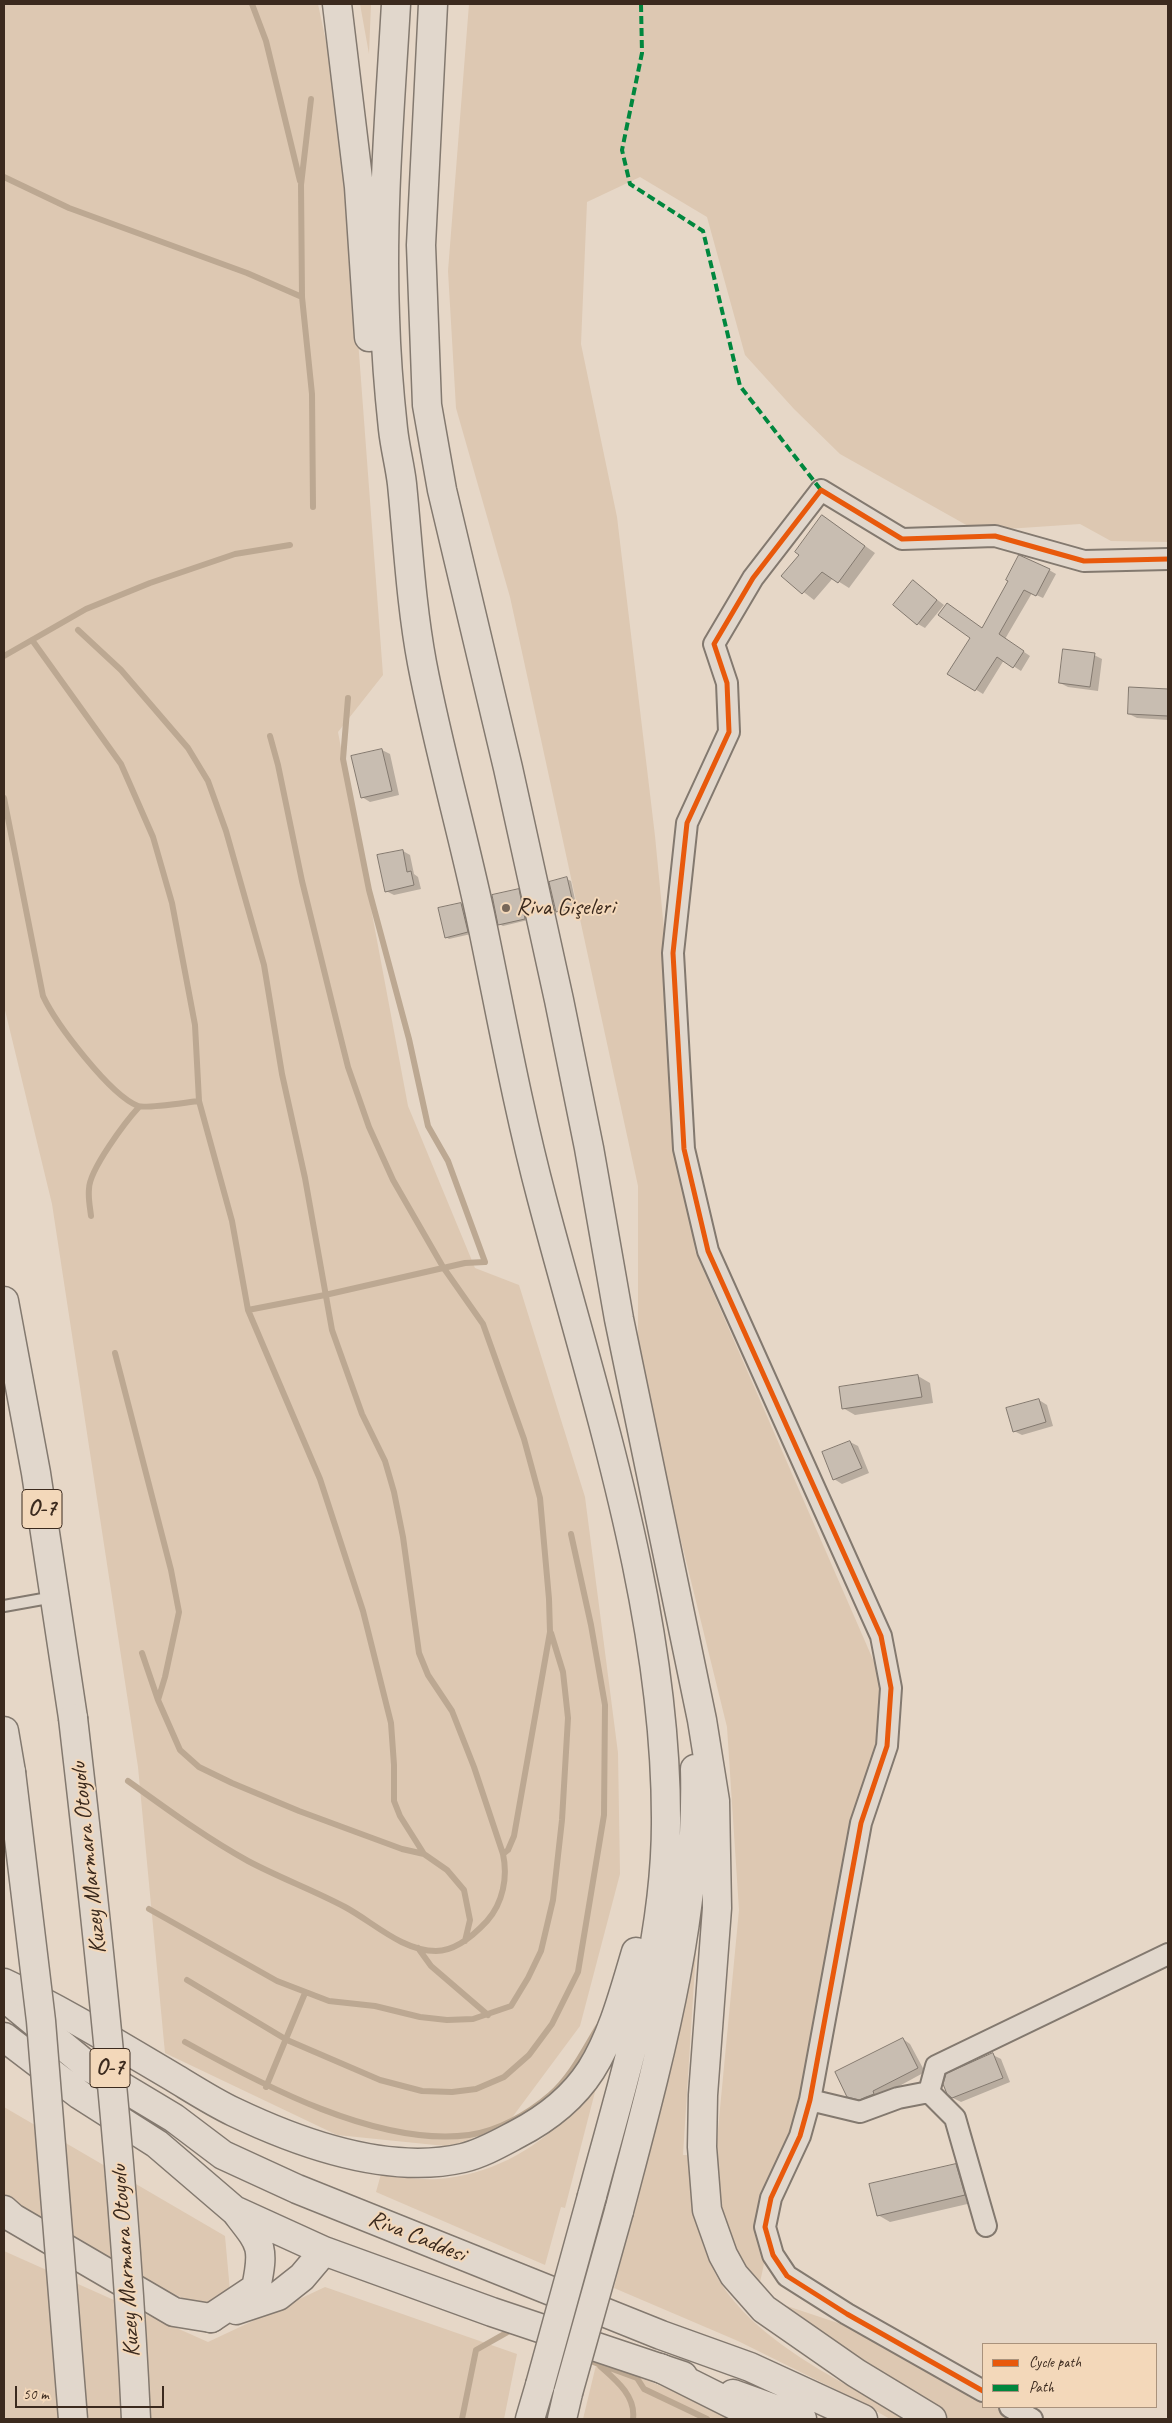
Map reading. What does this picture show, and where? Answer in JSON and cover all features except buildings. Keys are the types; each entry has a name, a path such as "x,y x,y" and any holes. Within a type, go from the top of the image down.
{"main road":[{"path":"337,4 359,187 370,352 378,406 402,481"},
{"path":"396,4 390,111 385,319 394,434 402,481 411,594 422,664 480,912 541,1197 591,1373 628,1532 649,1634 660,1704 666,1827 663,1879 646,1986 592,2196 530,2419"},
{"path":"433,4 422,245 427,405 442,490 540,909 590,1148 619,1319 702,1720 715,1801 717,1908 703,2095 702,2147 707,2210 713,2232 734,2274 764,2309 856,2373 932,2419"},
{"name":"Kuzey Marmara Otoyolu","path":"4,1301 36,1473 74,1718 94,1896 129,2282 136,2419"},
{"path":"565,2406 619,2211 675,1984 690,1898 694,1846 695,1761 688,1681 665,1561 658,1505"},
{"path":"4,1731 11,1772 41,2021 73,2419"},
{"path":"4,1745 11,1772"},
{"path":"4,1982 46,2002 233,2112 299,2139 395,2163 444,2161 486,2150 538,2122 554,2111 576,2090 591,2069 612,2026 637,1951 648,1891 662,1745"},
{"name":"Riva Caddesi","path":"4,1997 90,2067 174,2118 223,2155 297,2189 661,2334 750,2367 863,2419"},
{"name":"Riva Caddesi","path":"4,2038 80,2096 157,2144 234,2210 324,2251 492,2312 660,2368 802,2419"},
{"path":"4,2210 13,2218 174,2312 211,2318 278,2296 302,2277 324,2251"},
{"path":"211,2318 256,2288 261,2263 258,2240 234,2210"},
{"path":"660,2368 762,2419"}],"street":[{"path":"982,2390 847,2314 787,2276 773,2255 765,2227 771,2198 800,2136 810,2100 861,1823 887,1746 891,1688 881,1636 708,1251 684,1149 672,953 687,823 730,732 728,683 714,644 753,578 821,490 902,539 995,536 1084,561 1168,559"},
{"path":"929,2092 936,2066 1168,1954"},
{"path":"810,2100 860,2112 898,2098 929,2092"},
{"path":"929,2092 956,2118 986,2226"},
{"path":"1012,2408 1032,2419"}],"lane":[{"path":"4,1606 55,1597"}],"shaded area":[{"path":"4,4 318,4 341,112 383,675 338,732 408,1106 475,1268 519,1285 585,1497 618,1753 620,1874 580,2026 511,2119 455,2147 337,2135 165,2053 138,1767 52,1204 4,1006"},
{"path":"360,4 371,4 369,54"},
{"path":"469,4 1168,4 1168,542 1111,541 1080,524 977,531 840,454 794,409 745,355 707,217 640,177 587,202 581,344 617,517 655,836 695,1251 888,1694 757,2296 727,2247 715,2161 739,1910 727,1727 638,1366 638,1186 510,597 456,408 448,271"},
{"path":"698,1919 683,2155 689,2155 691,2189 701,2239 707,2255 722,2285 739,2307 759,2327 807,2362 908,2419 890,2419 853,2398 738,2341 614,2288 629,2227 625,2225"},
{"path":"603,2061 565,2208 561,2207 545,2265 376,2192 381,2174 424,2179 456,2177 492,2167 525,2150 541,2140 568,2115"},
{"path":"4,2107 225,2236 230,2291 202,2307 4,2216"},
{"path":"4,2251 208,2342 325,2287 517,2354 504,2419 4,2419"},
{"path":"757,2296 880,2337 982,2397 982,2408 1001,2408 1020,2419 950,2419"},
{"path":"597,2361 692,2398 734,2419 583,2419"}],"waterway":[{"path":"252,4 266,41 300,181"},
{"path":"311,99 301,185 302,297 312,394 313,507"},
{"path":"4,177 69,208 247,273 302,297"},
{"path":"4,656 86,609 150,583 235,554 290,545"},
{"path":"78,630 121,670 188,748 208,781 226,831 264,965 282,1074 305,1178 332,1330 362,1414 385,1461 394,1492 403,1537 419,1653 428,1675 452,1711 474,1767 503,1854 505,1872 503,1889 492,1914 470,1937 451,1948 436,1951 423,1950 388,1935 345,1907 232,1852 128,1781"},
{"path":"32,640 121,764 153,837 172,903 195,1025 199,1101 232,1221 248,1310 320,1479 363,1611 391,1723 394,1801 400,1816 424,1854 447,1870 464,1890 470,1920 465,1941"},
{"path":"248,1310 325,1295 465,1263 485,1262 448,1161 428,1126 409,1039 369,890 343,759 348,698"},
{"path":"270,736 278,765 302,881 348,1067 369,1127 393,1180 443,1267 483,1324 524,1439 540,1498 550,1632 514,1836 508,1850 503,1854"},
{"path":"4,798 43,996 59,1023 99,1074 126,1099 138,1106 157,1106 199,1101"},
{"path":"91,1216 89,1189 95,1170 117,1134 139,1107"},
{"path":"115,1353 171,1570 179,1612 158,1700"},
{"path":"187,1980 287,2040 380,2080 422,2091 452,2092 476,2089 504,2077 529,2055 552,2024 578,1972 604,1815 605,1705 591,1625 571,1534"},
{"path":"149,1909 277,1981 329,2001 375,2006 420,2017 447,2020 473,2019 511,2006 528,1978 541,1951 553,1900 562,1820 568,1718 563,1672 551,1633"},
{"path":"142,1653 158,1700 180,1750 199,1767 299,1811 402,1849 424,1854"},
{"path":"418,1948 431,1966 488,2015"},
{"path":"266,2087 305,1993"},
{"path":"185,2042 285,2093 359,2122 397,2132 434,2136 469,2135 502,2126 532,2109 550,2095 571,2072 598,2027"},
{"path":"462,2419 476,2350 513,2329"},
{"path":"585,2359 637,2378 644,2389 707,2419"},
{"path":"600,2366 624,2389 631,2403 633,2419"}],"marked path":[{"path":"641,4 642,53 622,150 630,184 703,231 740,386 821,490"}],"cycle path":[{"path":"982,2390 847,2314 787,2276 773,2255 765,2227 771,2198 800,2136 810,2100 861,1823 887,1746 891,1688 881,1636 708,1251 684,1149 673,953 687,823 729,732 727,683 714,644 753,578 821,490 902,539 995,536 1084,561 1168,559"}],"place":[{"name":"Riva Gişeleri","path":"506,908"}]}
